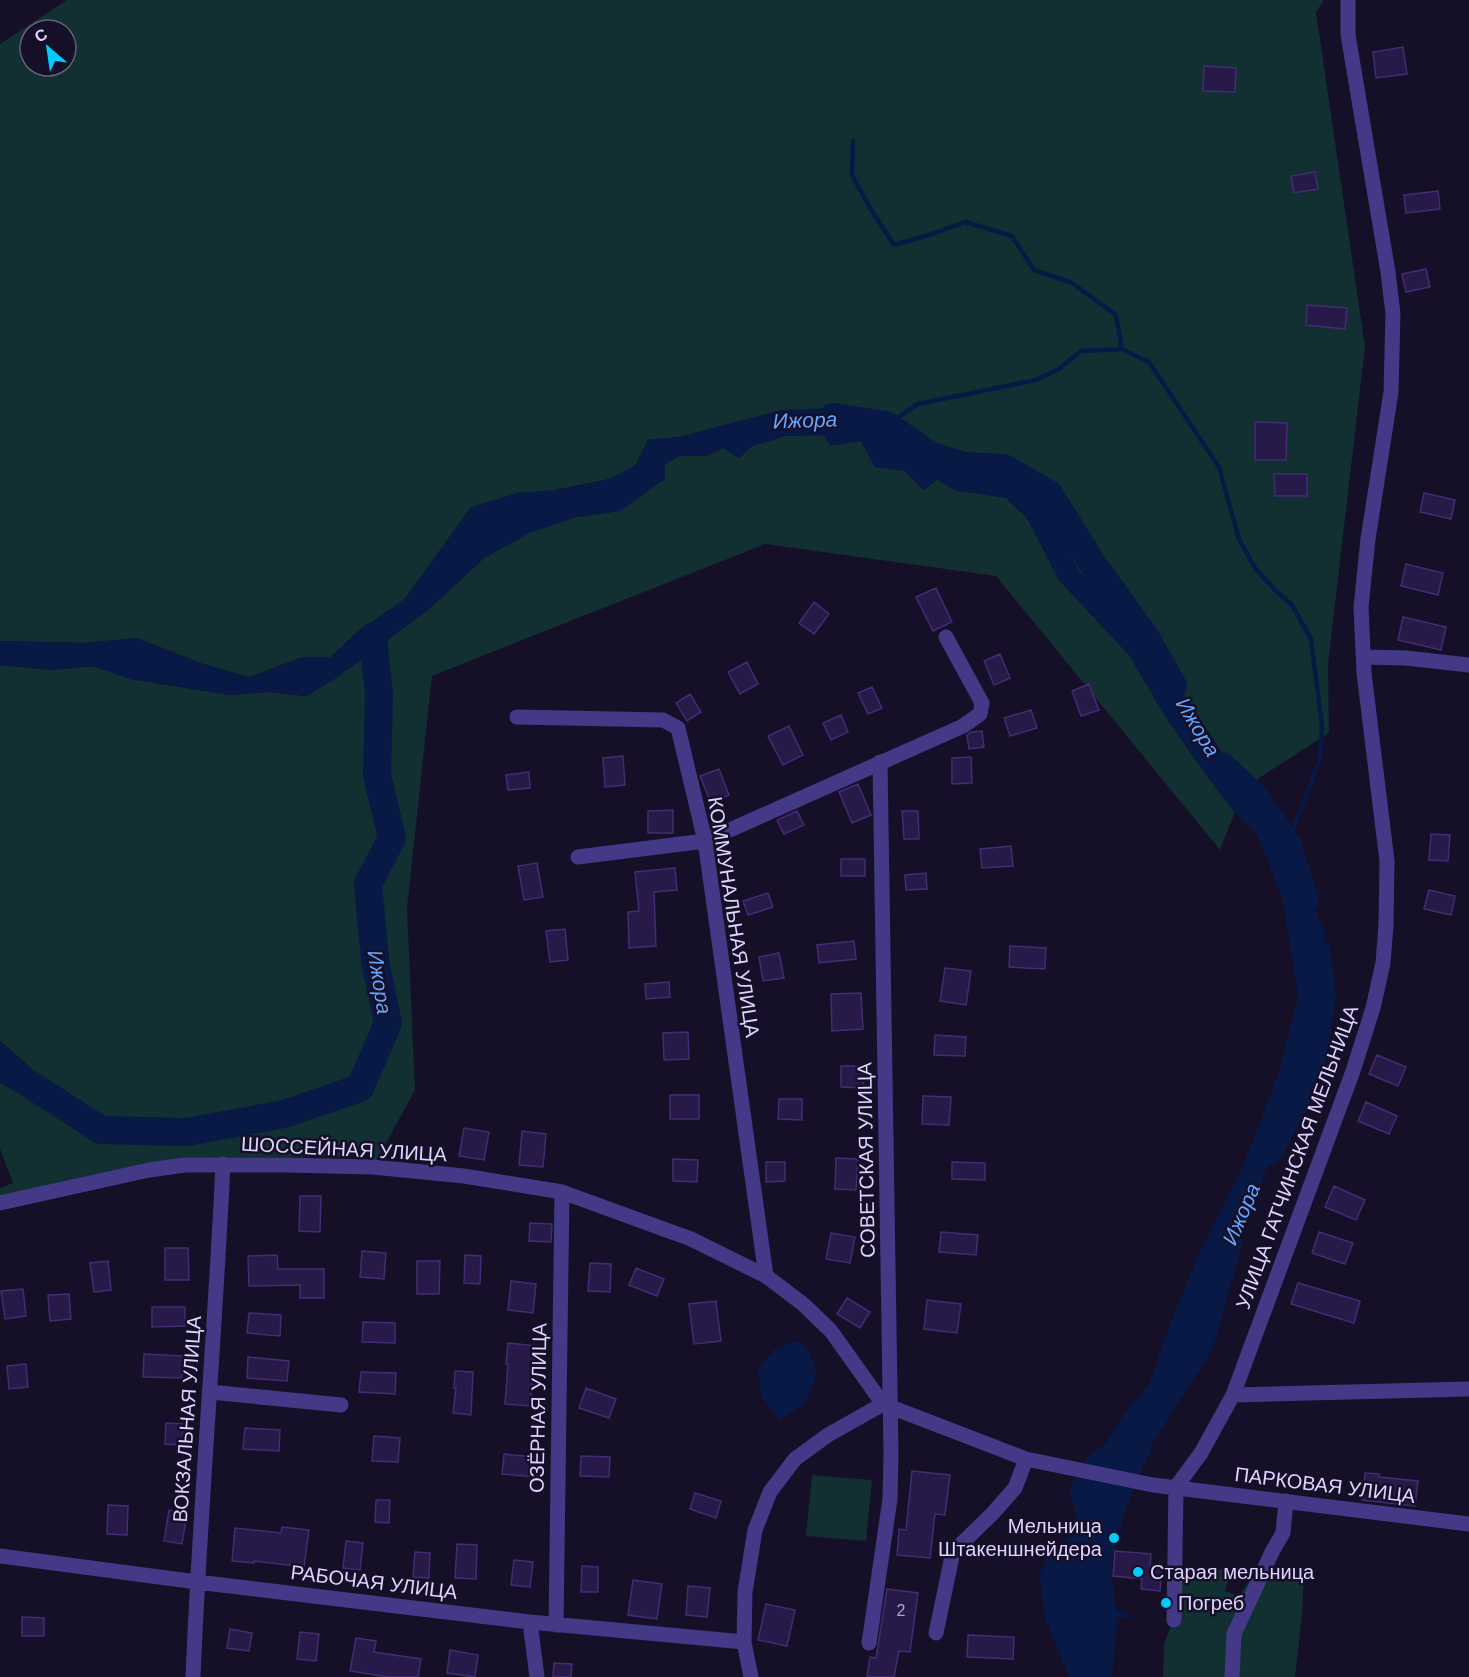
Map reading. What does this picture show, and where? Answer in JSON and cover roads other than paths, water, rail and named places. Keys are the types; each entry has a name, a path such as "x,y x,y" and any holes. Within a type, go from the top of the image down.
{"street":[{"name":"УЛИЦА ГАТЧИНСКАЯ МЕЛЬНИЦА","path":"1176,1487 1201,1454 1233,1395 1353,1071 1373,1008 1383,963 1387,861 1364,673 1361,607 1368,539 1391,392 1393,314 1348,35 1348,0"},
{"path":"578,857 705,841 963,726 980,714 982,703 946,637"},
{"path":"1364,657 1406,658 1469,665"},
{"name":"КОММУНАЛЬНАЯ УЛИЦА","path":"517,717 663,720 678,728 705,841 766,1276"},
{"name":"СОВЕТСКАЯ УЛИЦА","path":"869,1643 890,1499 880,762"},
{"name":"ШОССЕЙНАЯ УЛИЦА","path":"0,1203 149,1170 185,1165 223,1164 373,1167 464,1176 562,1192 691,1239 766,1276 803,1304 831,1331 887,1409"},
{"name":"ВОКЗАЛЬНАЯ УЛИЦА","path":"193,1677 223,1164"},
{"name":"ОЗЁРНАЯ УЛИЦА","path":"556,1625 562,1192"},
{"path":"1233,1395 1469,1389"},
{"path":"210,1392 341,1405"},
{"path":"751,1677 744,1642 745,1592 755,1530 770,1492 795,1458 828,1435 887,1409 910,1413 957,1434 1026,1459 1153,1485 1176,1487 1174,1620"},
{"path":"936,1633 953,1552 993,1513 1014,1488 1026,1459"},
{"name":"ПАРКОВАЯ УЛИЦА","path":"1176,1487 1469,1524"},
{"path":"1232,1677 1234,1634 1283,1533 1286,1501"},
{"name":"РАБОЧАЯ УЛИЦА","path":"0,1556 530,1622 744,1642"},
{"path":"530,1622 537,1677"}],"water":[{"path":"833,408 869,420 887,441 1011,475 1048,502 1061,538 1079,572 1134,626 1159,658 1267,816 1296,868 1325,933 1320,1000 1311,1058 1246,1220 1215,1285 1203,1333 1170,1396 1154,1410 1122,1462 1098,1509 1108,1547 1106,1581 1117,1610 1135,1617 1106,1619 1096,1625 1092,1654 1097,1677 1069,1677 1045,1618 1039,1576 1046,1559 1079,1528 1069,1489 1088,1457 1106,1443 1125,1413 1149,1384 1173,1316 1202,1247 1244,1163 1279,1072 1298,996 1283,903 1257,835 1231,808 1206,775 1165,716 1129,655 1059,580 1027,518 1006,498 954,490 937,479 924,490 905,471 875,467 861,441 830,446 824,435 785,436 752,446 739,458 723,448 707,456 679,456 665,464 665,479 620,511 576,517 529,533 484,558 428,610 336,678 306,696 269,692 230,695 130,679 93,666 51,670 0,665 0,641 84,643 137,638 203,664 249,677 303,657 331,657 357,632 405,599 471,507 517,493 564,489 609,479 635,466 648,440 679,437 782,410"},
{"path":"0,1041 32,1069 11,1089 0,1082"},
{"path":"797,1340 810,1352 817,1375 804,1405 779,1420 761,1396 758,1370 773,1350"}],"waterway":[{"path":"853,141 852,175 894,245 965,222 1012,236 1034,270 1072,283 1116,315 1122,349"},
{"path":"886,425 918,404 1036,380 1059,369 1081,351 1122,349 1149,362 1219,467 1239,539 1255,568 1292,605 1311,639 1322,725 1320,759 1287,845"},
{"name":"Ижора","path":"833,417 886,425 930,455 964,466 1004,468 1049,494 1094,566 1146,638 1173,686"},
{"name":"Ижора","path":"0,1065 101,1130 187,1132 284,1114 360,1088 388,1023 375,960 368,884 392,838 377,775 379,694 373,637"},
{"name":"Ижора","path":"1222,766 1258,801 1287,845 1305,900"},
{"name":"Ижора","path":"1269,1151 1309,1074 1322,999 1317,953"},
{"name":"Ижора","path":"1098,1677 1103,1624 1097,1564 1112,1505 1142,1434 1200,1343 1229,1240"}],"place":[{"name":"Мельница Штакеншнейдера","path":"1114,1538"},
{"name":"Старая мельница","path":"1138,1572"},
{"name":"Погреб","path":"1166,1603"}]}
